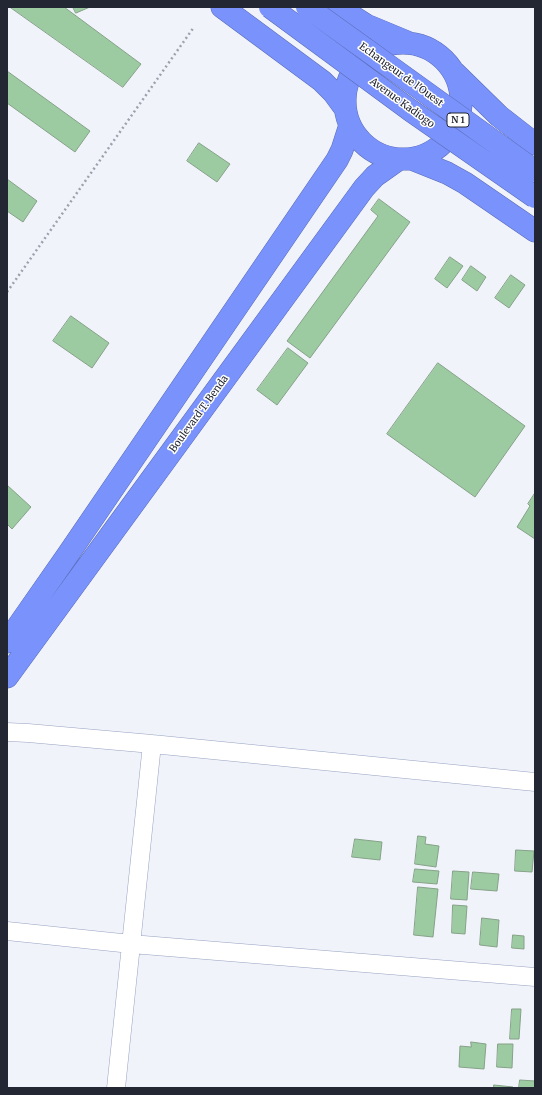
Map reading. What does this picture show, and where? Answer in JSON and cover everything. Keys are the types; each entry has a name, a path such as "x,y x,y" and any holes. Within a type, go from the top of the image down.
{"highway":[{"path":"222,7 322,81 333,92 347,116 356,136 365,146 387,157 406,159 447,173 465,183 535,231"},
{"name":"Avenue Kadiogo","path":"270,7 410,110 535,197"},
{"name":"Echangeur de l'Ouest","path":"307,7 535,171"},
{"name":"N 1","path":"338,7 366,25 408,42 422,45 434,52 445,60 454,72 505,121 535,144"},
{"name":"N 1","path":"347,116 344,94 347,81 361,59 371,51 382,46 395,42 408,42"},
{"name":"N 1","path":"406,159 425,155 438,148 448,138 456,126 460,113 461,99 459,85 454,72"},
{"path":"7,642 337,160 342,150 347,116"},
{"name":"Boulevard T. Benda","path":"7,677 364,188 375,176 406,159"}],"street":[{"path":"7,732 152,744 535,782"},
{"path":"116,1088 152,744"},
{"path":"7,931 131,944 535,976"}],"path":[{"path":"7,292 194,27"}],"building":[{"path":"10,7 64,7 141,64 123,87"},
{"path":"73,7 90,7 76,13"},
{"path":"7,71 90,131 75,152 7,103"},
{"path":"199,143 230,164 217,182 187,161"},
{"path":"7,179 37,201 23,222 7,211"},
{"path":"379,199 410,222 310,358 287,341 378,216 371,210"},
{"path":"450,257 463,266 447,288 435,279"},
{"path":"471,266 486,277 477,291 462,280"},
{"path":"511,275 525,285 509,308 495,298"},
{"path":"71,316 109,343 92,368 53,341"},
{"path":"288,348 308,363 277,405 257,390"},
{"path":"438,363 525,426 475,497 387,434"},
{"path":"7,485 31,507 12,529 7,524"},
{"path":"535,493 535,539 517,527 530,506 528,504"},
{"path":"418,836 426,837 425,844 439,846 436,867 415,864"},
{"path":"355,839 382,842 380,860 352,857"},
{"path":"516,850 534,851 532,872 515,871"},
{"path":"415,869 439,871 437,884 413,882"},
{"path":"453,871 469,872 467,900 451,899"},
{"path":"473,872 499,874 497,891 471,889"},
{"path":"418,887 438,889 433,937 414,935"},
{"path":"453,905 467,906 465,934 452,933"},
{"path":"482,918 499,920 497,947 480,945"},
{"path":"513,935 524,936 524,949 512,948"},
{"path":"512,1009 521,1009 519,1039 510,1039"},
{"path":"471,1042 486,1044 484,1069 459,1067 460,1046 471,1047"},
{"path":"498,1044 513,1044 512,1068 497,1067"},
{"path":"520,1080 535,1081 535,1088 519,1088"},
{"path":"494,1085 513,1087 513,1088 494,1088"}]}
